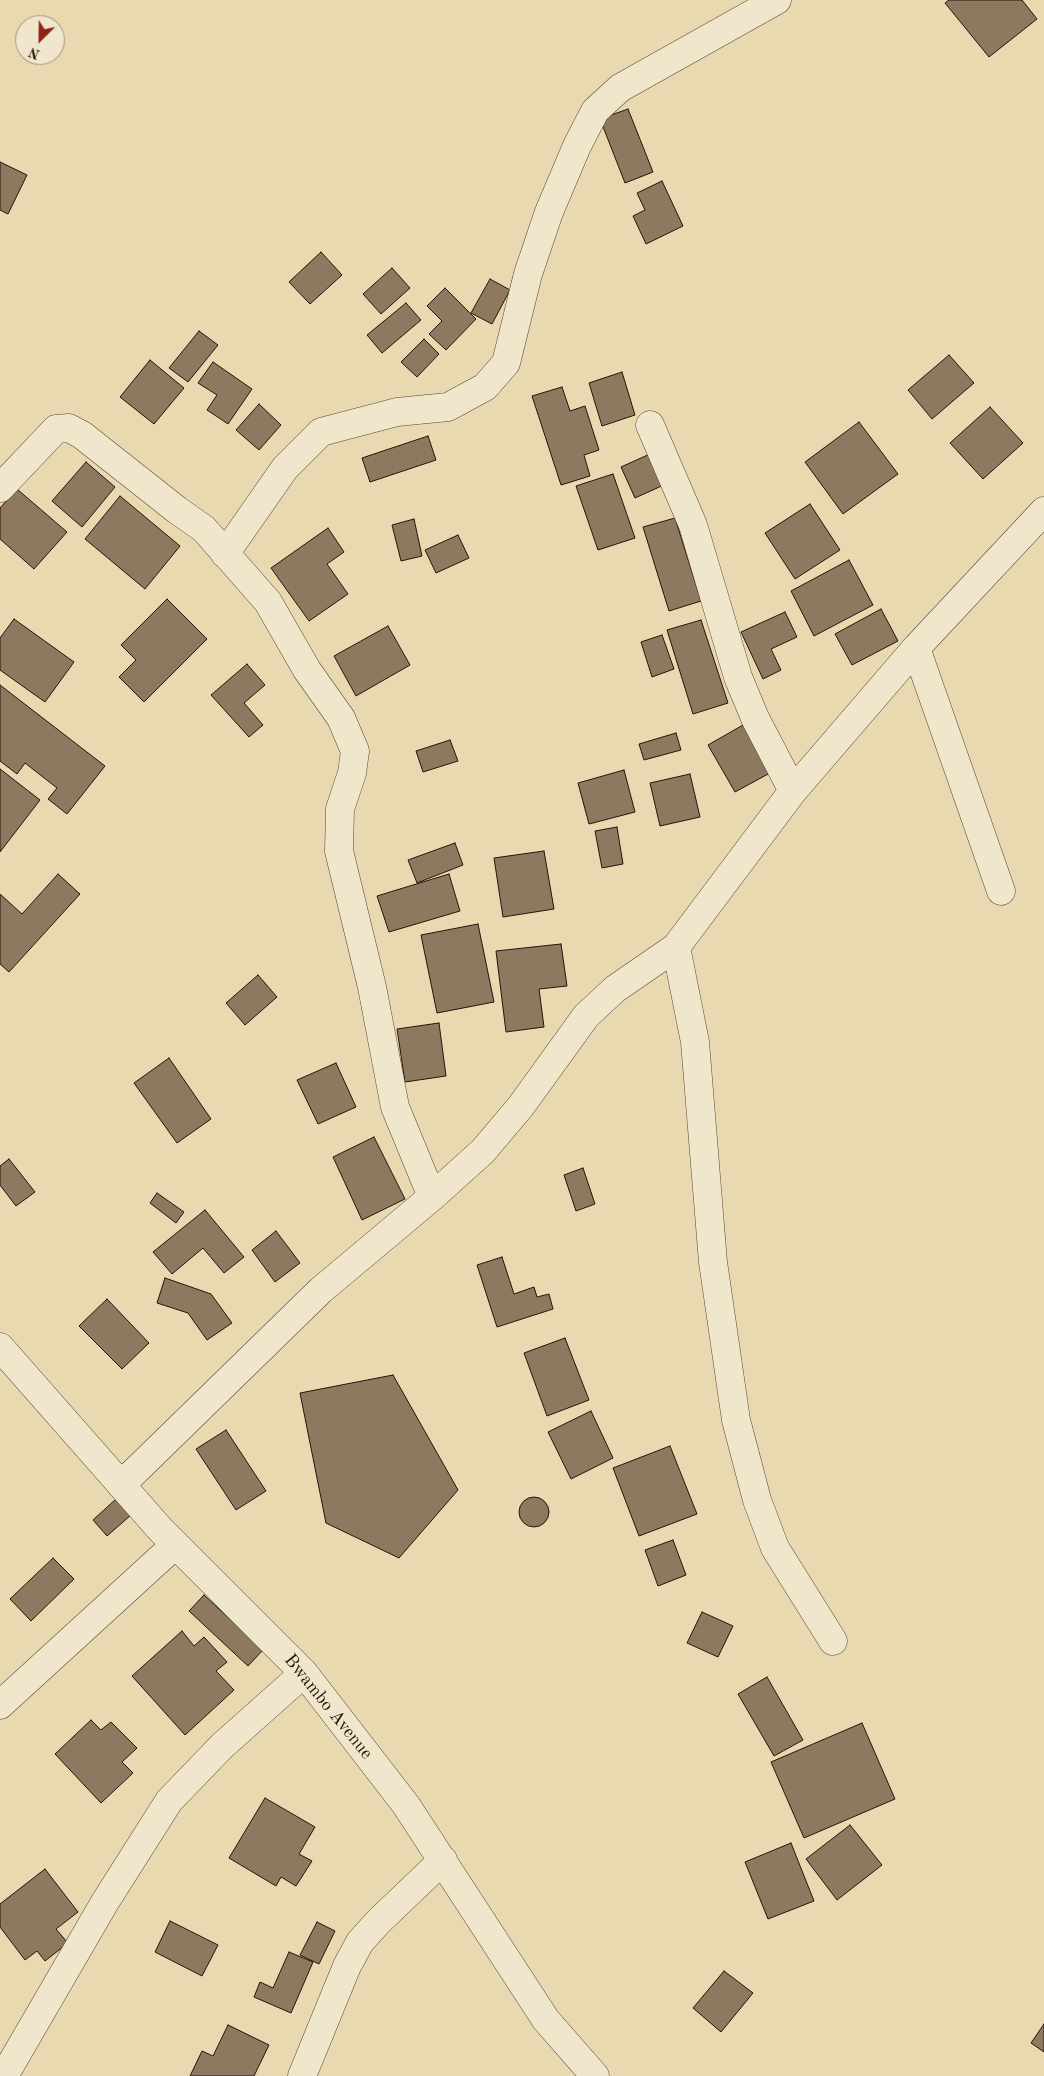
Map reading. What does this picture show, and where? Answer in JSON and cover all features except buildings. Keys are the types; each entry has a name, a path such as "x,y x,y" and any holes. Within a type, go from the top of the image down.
{"street":[{"path":"225,554 285,468 321,432 397,412 448,407 485,387 506,363 528,274 549,212 577,146 595,112 620,88 777,0"},
{"path":"650,425 693,525 738,677 755,718 793,791"},
{"path":"0,488 56,429 69,428 82,435 204,529 268,602 307,670 341,718 355,751 352,772 340,809 339,851 372,987 395,1107 432,1197"},
{"path":"121,1485 321,1290 432,1197 483,1151 521,1106 586,1016 615,990 676,947 793,791 916,648 1044,511"},
{"path":"916,648 1001,891"},
{"path":"676,947 695,1042 713,1262 736,1420 757,1500 775,1548 833,1641"},
{"name":"Bwambo Avenue","path":"0,1347 175,1545 304,1673 406,1805 546,2020 595,2076"},
{"path":"0,1705 175,1545"},
{"path":"4,2076 105,1902 169,1801 222,1746 304,1673"},
{"path":"302,2076 347,1966 360,1942 442,1860"}]}
